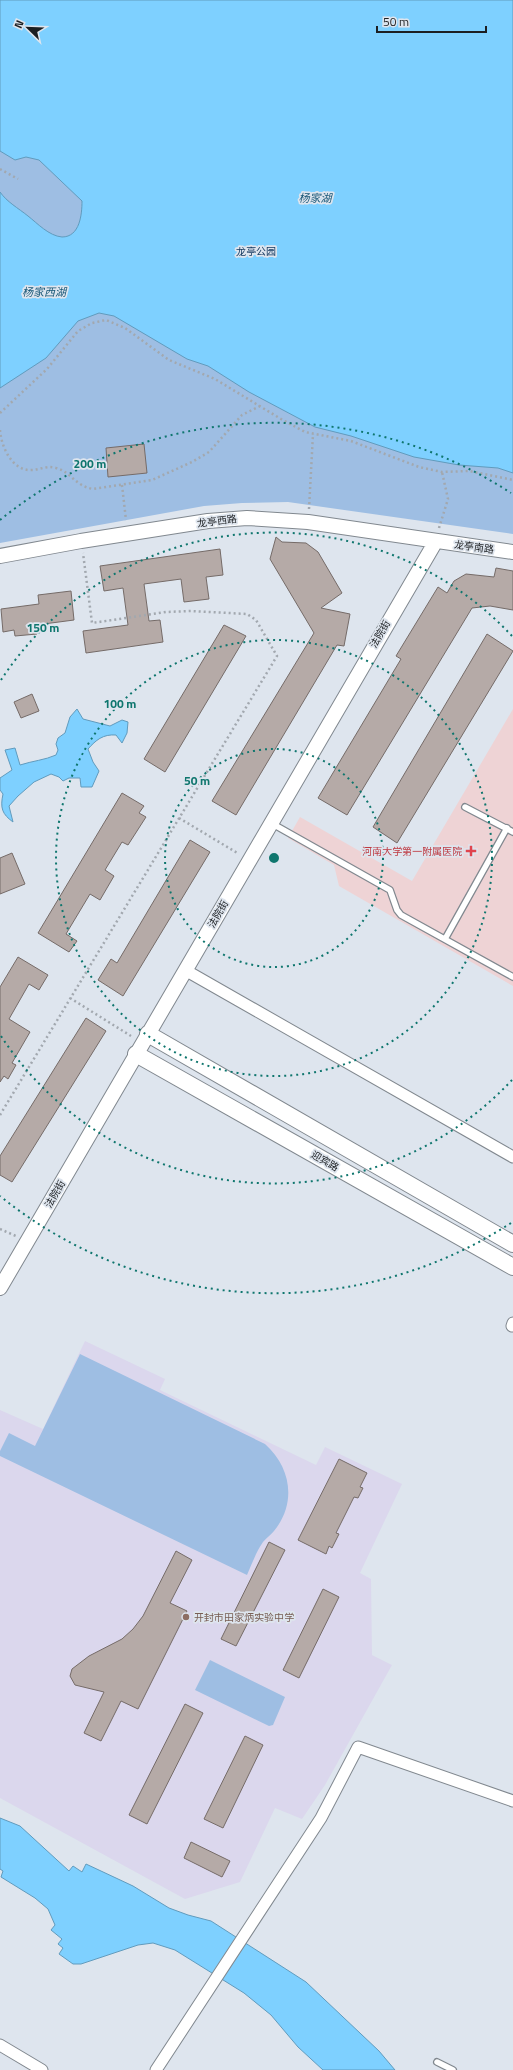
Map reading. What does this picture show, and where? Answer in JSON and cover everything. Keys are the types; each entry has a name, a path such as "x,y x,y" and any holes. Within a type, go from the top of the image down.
{"main road":[{"path":"142,1044 513,1244"},
{"name":"迎宾路","path":"142,1044 513,1267"}],"street":[{"name":"龙亭西路","path":"0,556 81,541 247,518 308,522 436,541"},
{"name":"龙亭南路","path":"436,541 513,552"},
{"name":"法院街","path":"0,1288 436,541"},
{"path":"185,970 513,1157"},
{"path":"156,2070 321,1818 358,1747 513,1801"},
{"path":"0,2045 42,2070"}],"lane":[{"path":"465,807 513,832"},
{"path":"271,823 390,890 399,914 513,977"},
{"path":"445,939 507,828"},
{"path":"437,2062 452,2070"}],"path":[{"path":"0,169 18,179"},
{"path":"0,413 47,369 78,331 92,323 106,320 125,328 169,360 215,379 281,419 313,434 351,441 419,468 442,472 469,471 513,480"},
{"path":"0,430 6,454 18,466 30,470 42,467 57,468 83,487 93,489 152,480 192,462 209,452 242,415 260,406"},
{"path":"308,522 313,434"},
{"path":"436,541 448,499 442,472"},
{"path":"122,485 127,534"},
{"path":"0,1115 277,656 256,620 247,614 184,611 92,622 81,541"},
{"path":"179,818 249,860"},
{"path":"70,998 142,1044"}],"shaded area":[{"name":"河南大学第一附属医院","path":"513,709 513,986 339,886 334,865 288,838 300,817 412,881"},
{"name":"开封市田家炳实验中学","path":"85,1341 165,1379 160,1390 316,1465 325,1447 402,1484 360,1573 371,1579 372,1655 392,1665 325,1785 302,1819 275,1808 240,1882 185,1899 0,1798 0,1410 43,1429"}],"green space":[{"name":"杨家湖","path":"0,0 513,0 513,534 288,502 204,506 0,543"},
{"path":"80,1354 265,1444 274,1453 281,1463 288,1486 286,1509 274,1531 264,1541 256,1554 247,1575 0,1456 0,1451 9,1433 35,1446"},
{"path":"210,1660 285,1697 273,1725 269,1726 195,1690"}],"water":[{"name":"杨家湖","path":"0,0 513,0 513,473 498,468 459,465 414,457 351,436 315,427 249,392 208,366 187,359 114,316 99,313 78,321 46,358 0,388 0,192 9,202 44,229 52,234 62,237 73,233 79,224 82,201 39,160 26,157 15,160 0,151"},
{"path":"77,709 83,719 110,726 122,720 128,722 127,733 122,743 116,735 111,735 97,740 88,749 93,762 99,771 92,787 81,787 80,778 69,778 63,781 59,777 51,774 34,782 9,806 13,822 4,813 2,807 3,794 0,790 0,778 12,770 5,750 15,748 20,765 56,755 58,750 56,744 58,738 65,733 70,717"},
{"path":"0,1818 20,1826 69,1871 73,1866 82,1872 86,1864 133,1886 169,1908 211,1921 306,1982 379,2051 395,2070 323,2070 298,2047 271,2015 244,1993 175,1950 153,1943 138,1945 81,1964 73,1964 59,1954 63,1948 58,1944 62,1939 51,1930 55,1925 48,1909 35,1898 1,1877 3,1871 0,1869"}],"building":[{"path":"144,444 147,473 108,477 106,448"},
{"path":"276,537 282,542 306,543 318,552 342,593 321,608 350,614 344,646 337,645 236,815 212,801 314,633 270,559"},
{"path":"220,549 223,575 206,577 209,599 184,602 181,579 144,584 149,621 160,620 163,642 86,653 83,631 128,625 123,588 104,591 100,566"},
{"path":"496,568 513,571 513,610 490,606 472,608 347,815 318,798 401,659 396,656 438,587 447,593 454,581 466,574 494,577"},
{"path":"71,591 74,620 36,625 37,634 15,636 14,630 3,632 1,609 39,604 38,595"},
{"path":"224,625 246,636 165,772 144,759"},
{"path":"487,634 513,651 397,843 373,827"},
{"path":"32,694 39,711 21,718 14,702"},
{"path":"122,793 144,806 139,813 146,817 128,845 122,842 105,870 114,876 100,900 90,894 66,934 77,941 69,952 38,933"},
{"path":"190,840 210,852 123,996 98,980 111,959 117,963"},
{"path":"12,853 25,884 0,894 0,858"},
{"path":"18,957 48,975 39,990 29,984 9,1019 30,1032 12,1063 16,1065 8,1079 4,1076 0,1082 0,987"},
{"path":"86,1018 106,1031 12,1182 0,1175 0,1156"},
{"path":"339,1459 367,1473 360,1487 363,1488 358,1498 354,1497 336,1533 339,1534 332,1548 329,1546 326,1554 298,1540"},
{"path":"269,1542 285,1550 236,1646 221,1639"},
{"path":"176,1551 192,1560 170,1603 187,1611 138,1709 121,1701 101,1741 84,1733 104,1692 75,1685 70,1676 72,1669 89,1656 122,1639 133,1629 143,1616"},
{"path":"323,1589 339,1597 299,1678 283,1670"},
{"path":"185,1704 203,1713 147,1824 129,1815"},
{"path":"245,1736 263,1745 223,1828 204,1819"},
{"path":"191,1842 230,1861 222,1877 184,1858"}],"place":[{"name":"河南大学第一附属医院","path":"471,851"},
{"name":"开封市田家炳实验中学","path":"186,1617"}],"park label":[{"name":"龙亭公园","path":"256,251"}],"water label":[{"name":"杨家西湖","path":"44,292"}]}
